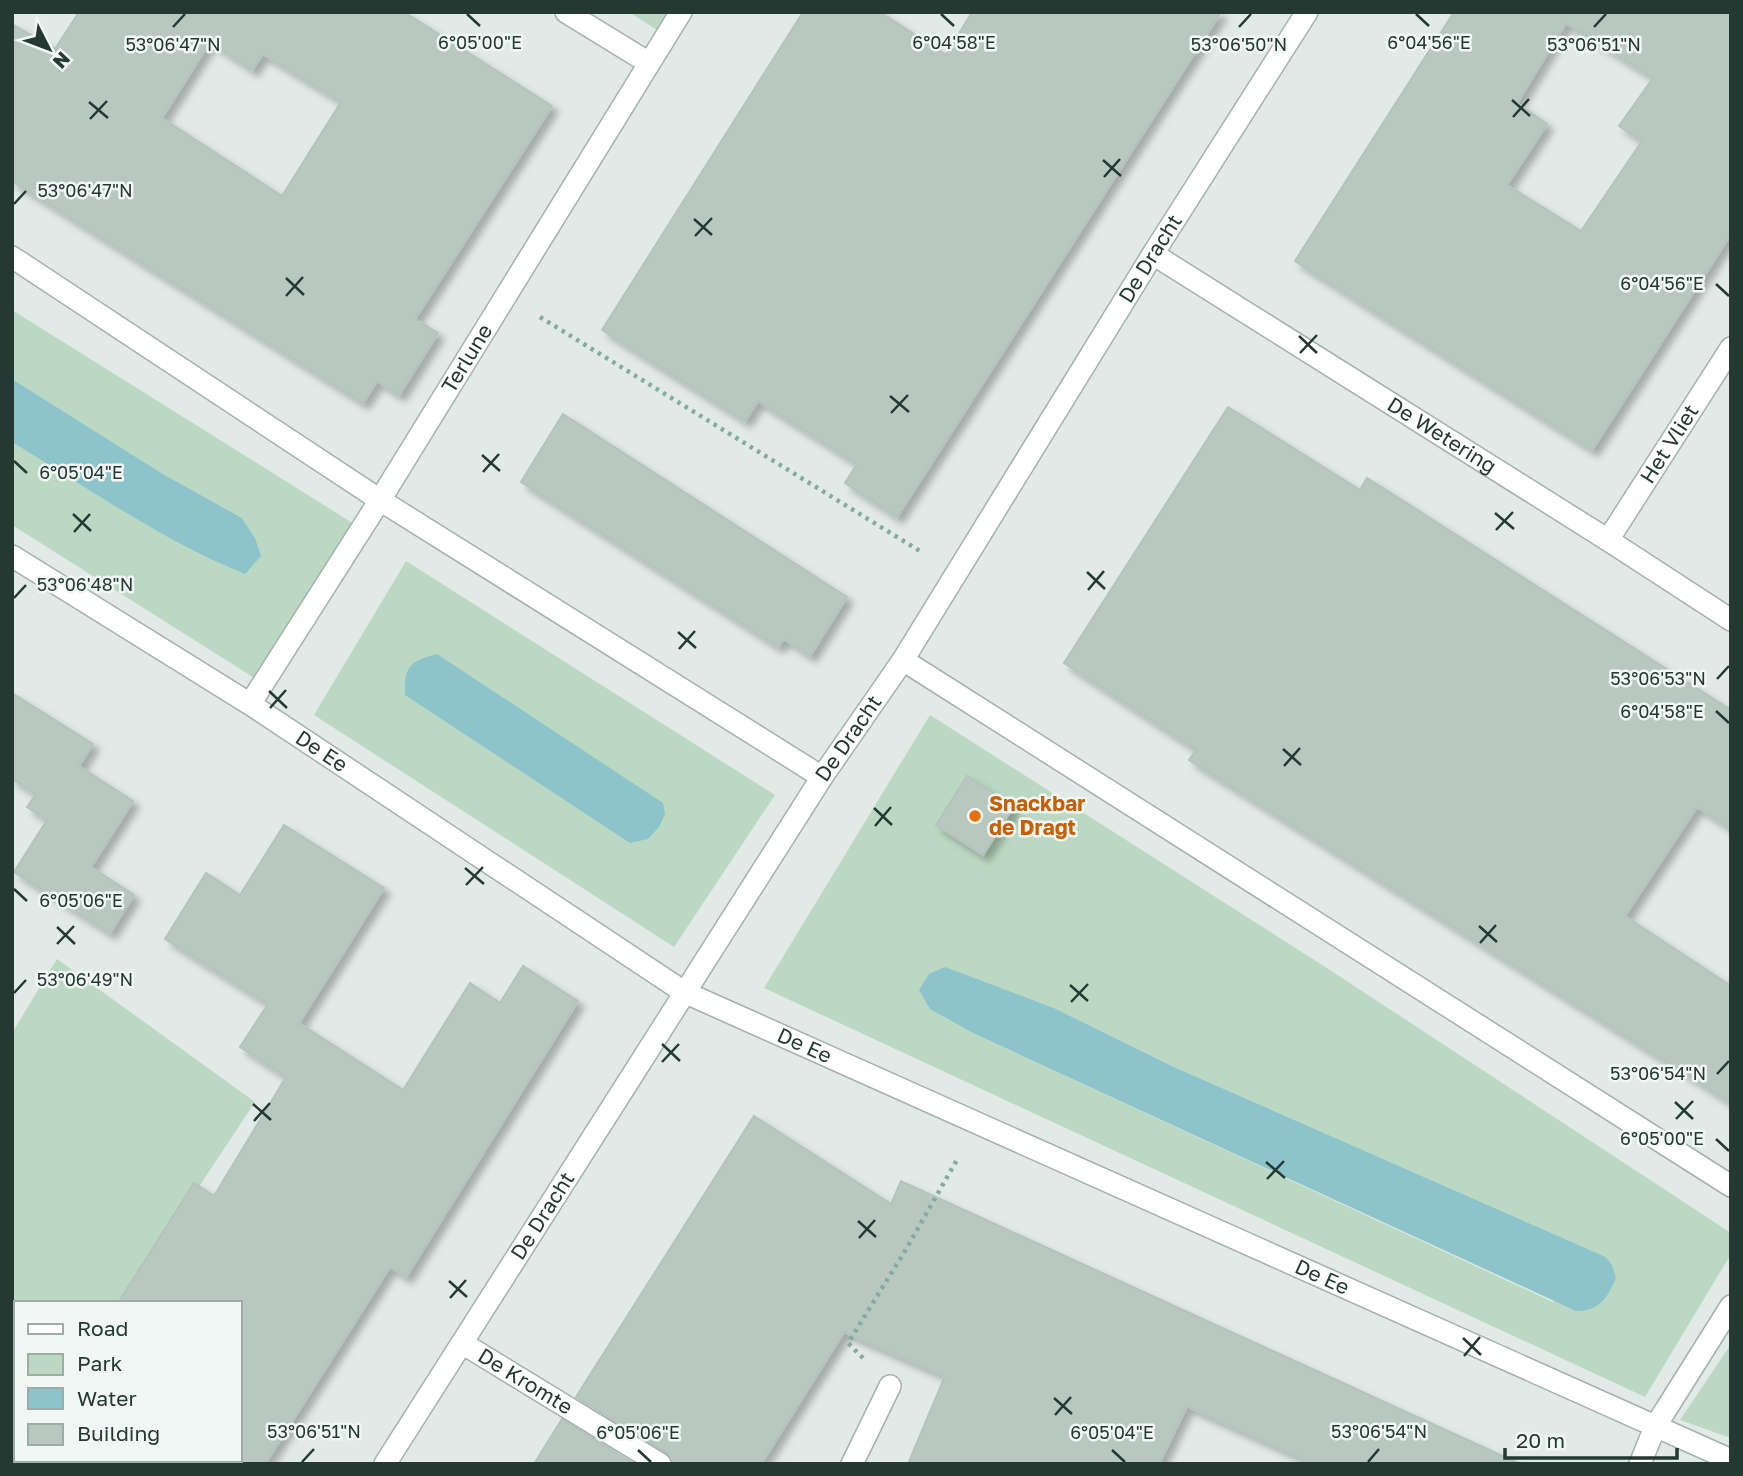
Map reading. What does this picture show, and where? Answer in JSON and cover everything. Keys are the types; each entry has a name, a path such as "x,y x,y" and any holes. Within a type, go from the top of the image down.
{"street":[{"path":"566,12 649,63"},
{"name":"Terlune","path":"250,704 380,500 681,12"},
{"name":"De Dracht","path":"385,1464 822,777 903,660 1153,254 1307,12"},
{"name":"De Wetering","path":"1153,254 1731,620"},
{"path":"12,257 380,500 822,777"},
{"name":"Het Vliet","path":"1608,540 1731,348"},
{"name":"De Ee","path":"12,556 250,704 684,992 1731,1460"},
{"path":"903,660 1731,1186"},
{"path":"1640,1464 1655,1427 1731,1307"},
{"name":"De Kromte","path":"462,1343 660,1464"},
{"path":"852,1464 890,1387"}],"path":[{"path":"506,296 956,574"},
{"path":"890,1387 848,1343 905,1251 977,1123"}],"green space":[{"path":"629,12 693,12 674,41"},
{"path":"12,310 359,527 256,679 12,525 12,442 153,527 255,538 242,518 163,474 12,379"},
{"path":"406,561 775,795 674,947 314,715"},
{"path":"930,715 1330,970 1731,1233 1731,1254 1645,1397 764,988","holes":["1056,1009 1174,1067 1606,1257 1612,1265 1553,1302 975,1034"]},
{"path":"57,959 255,1102 123,1301 14,1301 15,1462 12,1464 12,1033"},
{"path":"1731,1344 1731,1438 1680,1420"}],"water":[{"path":"12,379 163,474 242,518 255,538 261,556 245,574 215,561 126,513 12,442"},
{"path":"437,654 663,803 665,814 659,827 648,839 630,843 405,695 410,666 420,659"},
{"path":"945,967 1056,1009 1174,1067 1606,1257 1616,1278 1613,1285 1597,1306 1576,1311 975,1034 930,1009 919,990 929,974"}],"building":[{"path":"79,12 404,12 552,106 415,319 438,333 399,395 377,381 363,403 12,181 12,24 55,49","holes":["210,42 252,70 263,54 341,102 282,196 162,118"]},
{"path":"803,12 880,12 946,55 972,12 1221,12 897,517 845,483 857,464 758,401 745,421 602,330"},
{"path":"1454,12 1731,12 1731,234 1592,450 1295,261","holes":["1566,23 1653,78 1619,126 1642,141 1581,231 1507,185 1547,124 1517,103"]},
{"path":"1228,407 1360,490 1367,478 1731,710 1731,829 1697,807 1625,916 1731,986 1731,1103 1189,760 1196,750 1064,663"},
{"path":"563,414 847,597 810,656 784,639 778,647 521,482"},
{"path":"12,693 93,744 79,766 133,801 91,867 134,895 110,933 14,872 47,820 27,807 36,794 12,779"},
{"name":"Snackbar de Dragt","path":"967,776 1014,806 983,855 936,825"},
{"path":"284,825 384,888 299,1023 403,1090 470,983 500,1003 523,966 578,1001 406,1277 390,1267 265,1464 240,1464 242,1301 119,1301 194,1183 214,1196 286,1077 240,1047 268,1004 165,939 206,873 240,895"},
{"path":"754,1116 891,1204 901,1181 1520,1464 1315,1464 1187,1406 1159,1464 908,1464 945,1376 844,1332 761,1464 673,1464 667,1453 576,1397"},
{"path":"562,1419 634,1464 534,1464"}],"place":[{"name":"Snackbar de Dragt","path":"975,816"}]}
